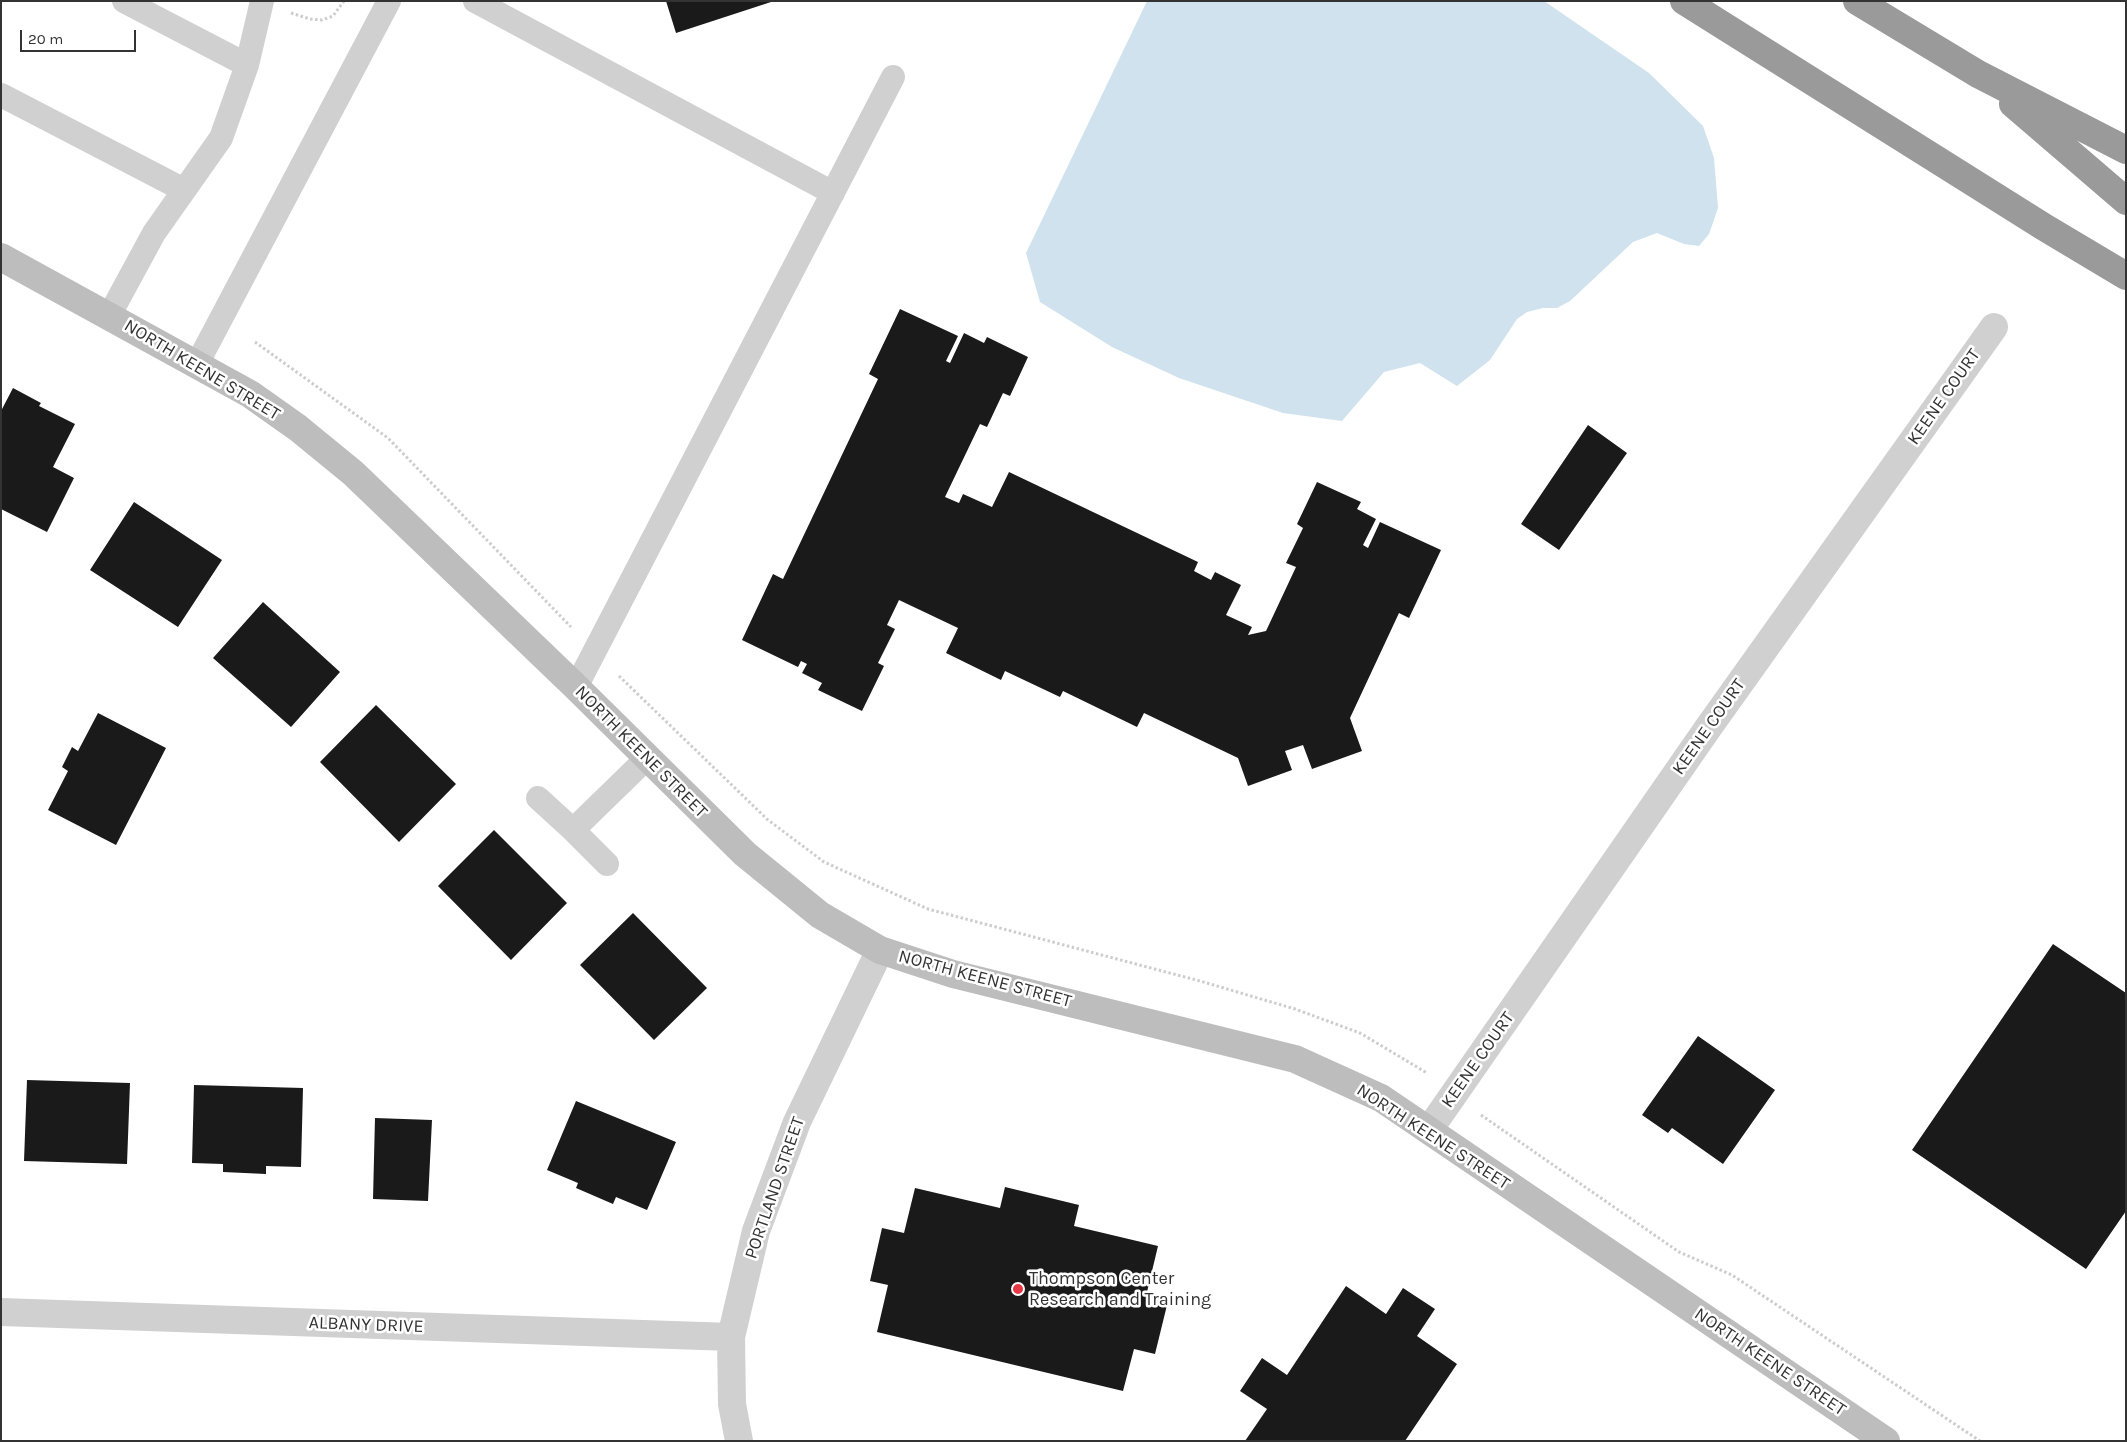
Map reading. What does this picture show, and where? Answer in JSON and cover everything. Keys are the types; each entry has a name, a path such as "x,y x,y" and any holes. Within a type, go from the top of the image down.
{"highway":[{"path":"1684,1 2044,228 2126,276"},
{"path":"1857,1 1978,74 2126,150"},
{"path":"1978,74 2126,200"}],"street":[{"name":"NORTH KEENE STREET","path":"1,257 250,394 298,428 352,474 576,687 745,854 820,915 880,950 953,974 1295,1059 1381,1098 1886,1441"},
{"name":"KEENE COURT","path":"1429,1130 1708,728 1994,327"},
{"name":"PORTLAND STREET","path":"739,1441 732,1404 731,1337 756,1231 797,1122 880,950"},
{"name":"ALBANY DRIVE","path":"1,1312 731,1337"}],"lane":[{"path":"124,1 247,66"},
{"path":"197,364 389,1"},
{"path":"475,1 833,193"},
{"path":"110,316 154,233 221,138 247,66 262,2"},
{"path":"576,687 893,76"},
{"path":"1,95 184,190"},
{"path":"573,830 647,758"},
{"path":"538,798 606,864"}],"path":[{"path":"262,2 310,19 322,20 333,16 344,1"},
{"path":"255,342 388,438 594,652 768,820 824,862 928,909 1200,981 1295,1009 1360,1033 1421,1068 1454,1095 1679,1252 1732,1275 1980,1441"}],"water":[{"path":"1147,1 1544,1 1649,73 1703,126 1714,158 1718,208 1709,234 1699,246 1684,244 1657,233 1633,242 1570,301 1557,308 1543,308 1527,312 1517,319 1490,360 1457,386 1420,363 1384,372 1342,421 1283,413 1179,378 1112,347 1040,302 1026,253"}],"building":[{"path":"666,1 771,1 771,2 676,33"},
{"path":"900,309 958,336 946,361 950,363 964,333 984,343 987,337 1028,357 1010,396 1003,393 987,427 980,424 945,497 959,503 963,494 992,507 1009,472 1198,562 1194,571 1211,580 1215,572 1241,585 1226,615 1252,627 1248,635 1266,631 1296,567 1286,563 1303,528 1297,524 1317,482 1361,502 1357,509 1376,519 1363,545 1368,548 1380,522 1441,550 1409,618 1399,613 1350,718 1362,751 1312,769 1303,745 1285,751 1292,770 1248,786 1238,758 1144,713 1137,727 1063,691 1060,697 1005,671 1001,680 946,653 958,628 899,600 887,625 895,629 878,663 884,666 862,711 818,690 822,683 802,673 807,664 801,661 798,667 742,640 773,574 783,579 878,379 869,374"},
{"path":"13,388 41,403 39,406 75,424 53,467 74,478 47,532 1,509 1,411"},
{"path":"1588,425 1627,453 1559,550 1521,524"},
{"path":"134,502 222,560 178,627 90,570"},
{"path":"263,602 340,672 291,727 213,658"},
{"path":"376,705 456,784 399,842 320,762"},
{"path":"98,713 166,748 116,845 48,810 68,771 62,767 72,747 78,751"},
{"path":"494,830 567,903 511,960 438,886"},
{"path":"633,913 707,988 654,1040 580,965"},
{"path":"2053,944 2126,993 2126,1211 2086,1269 1912,1150"},
{"path":"1698,1036 1775,1090 1723,1164 1672,1128 1668,1133 1642,1115"},
{"path":"27,1080 130,1083 127,1164 24,1161"},
{"path":"194,1085 303,1088 301,1167 266,1166 266,1174 223,1172 223,1164 192,1163"},
{"path":"576,1101 676,1142 647,1210 616,1197 613,1204 576,1188 578,1183 547,1170"},
{"path":"375,1118 432,1120 428,1201 373,1199"},
{"name":"Thompson Center Research and Training","path":"1005,1187 1079,1205 1074,1226 1158,1246 1147,1292 1169,1297 1155,1354 1134,1349 1123,1391 877,1332 888,1285 870,1281 882,1228 904,1233 915,1188 1000,1208"},
{"path":"1346,1286 1386,1314 1403,1288 1435,1309 1417,1336 1457,1364 1405,1441 1245,1441 1267,1409 1240,1391 1262,1358 1287,1375"}],"place":[{"name":"Thompson Center Research and Training","path":"1018,1289"}]}
